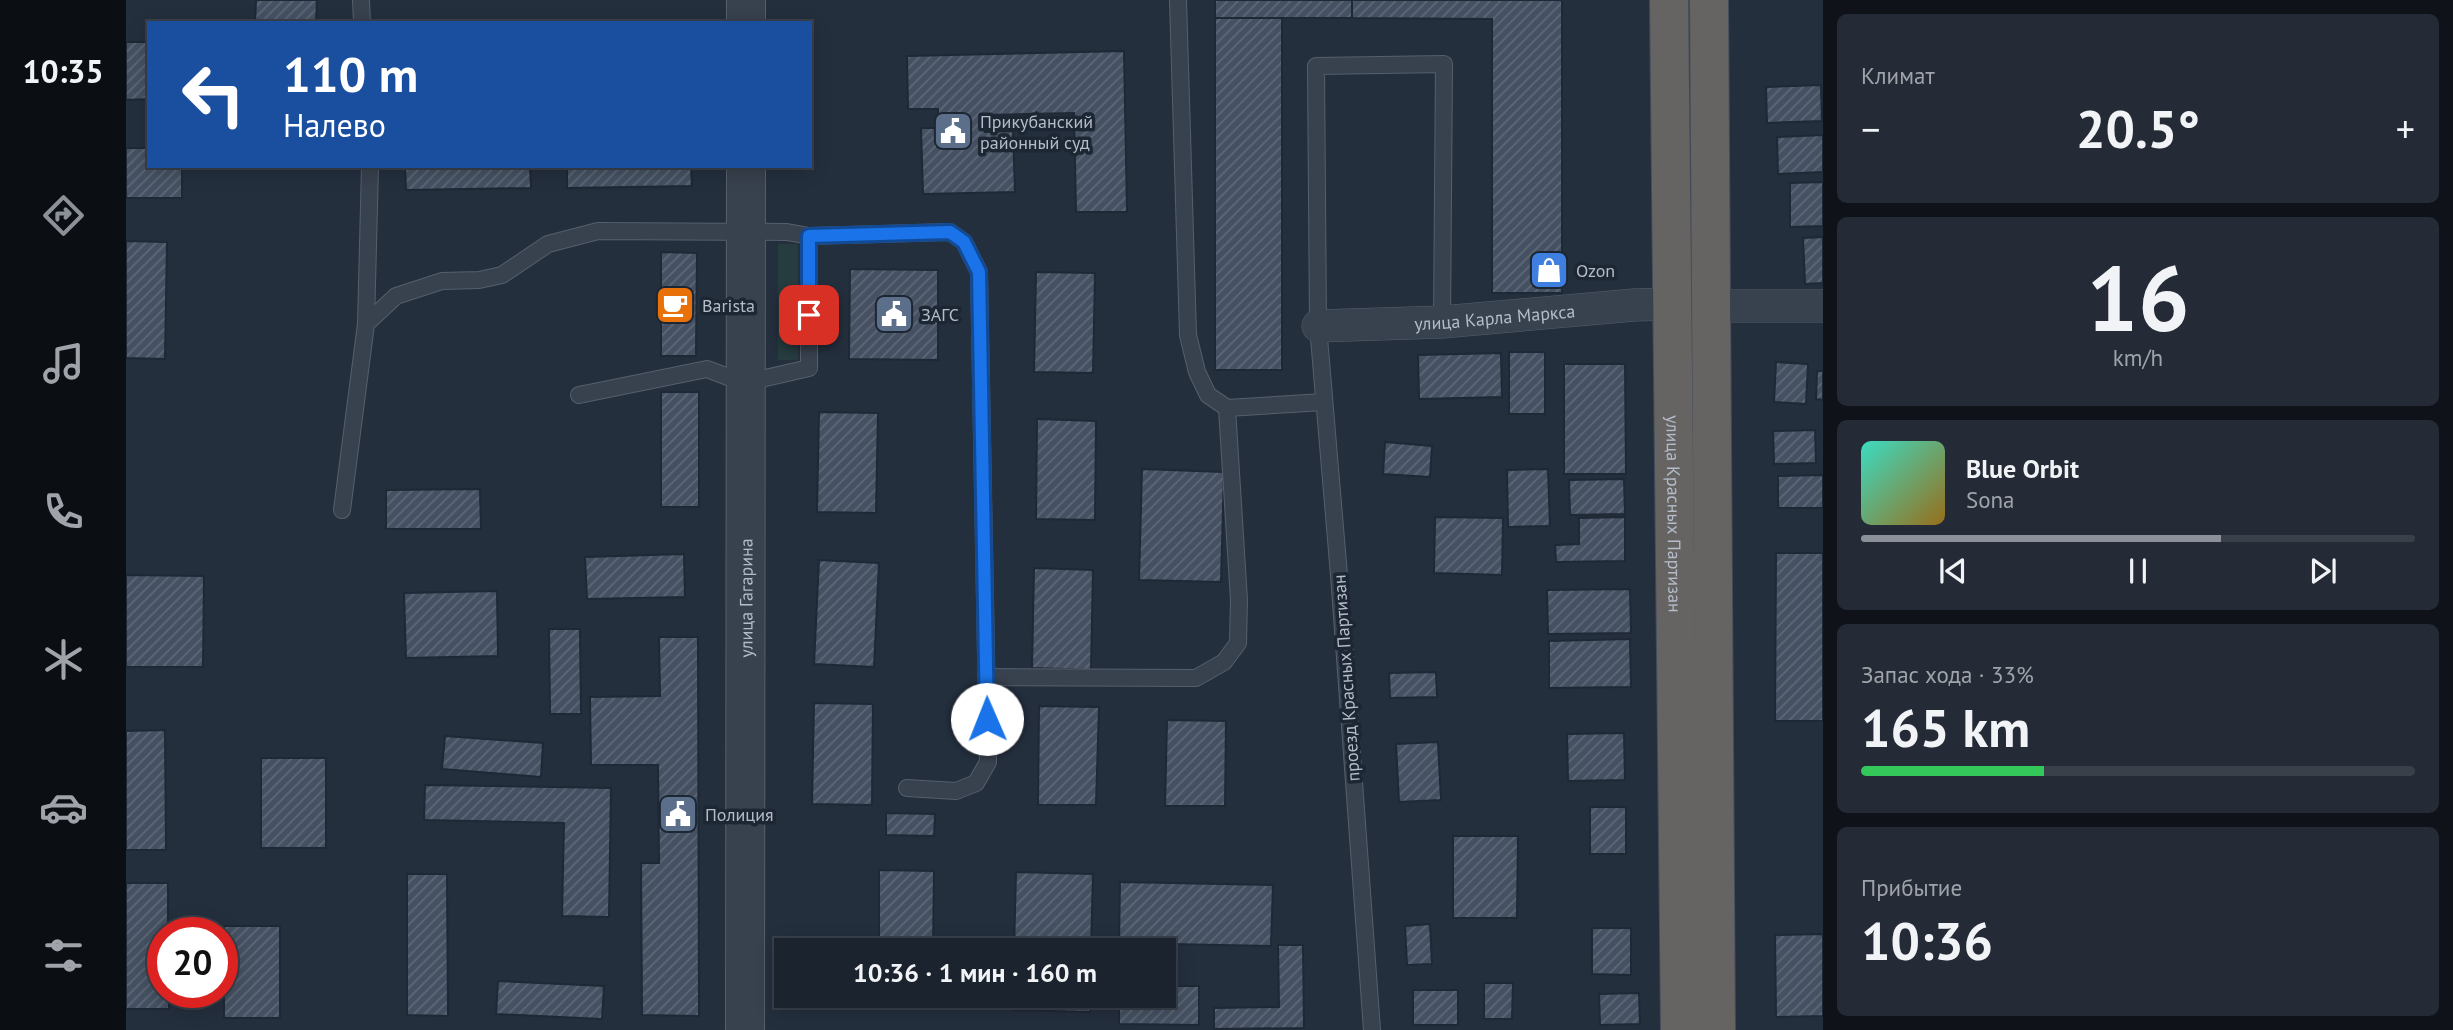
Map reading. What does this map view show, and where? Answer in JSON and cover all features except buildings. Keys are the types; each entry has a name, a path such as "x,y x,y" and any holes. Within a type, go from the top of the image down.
{"highway":[{"name":"улица Красных Партизан","path":"1669,0 1680,1030"},
{"name":"улица Красных Партизан","path":"1709,0 1716,1030"}],"street":[{"path":"746,0 746,21"},
{"name":"улица Гагарина","path":"745,1030 746,168"},
{"name":"улица Карла Маркса","path":"1318,326 1442,322 1672,304"},
{"path":"1711,306 1823,306"}],"lane":[{"path":"361,0 362,21"},
{"path":"1178,0 1188,335 1197,372 1208,396 1227,408 1324,402"},
{"name":"проезд Красных Партизан","path":"1372,1030 1318,326 1316,66 1444,64 1442,322"},
{"path":"342,510 366,324 370,168"},
{"path":"366,324 396,296 442,281 502,275 548,244 598,231 787,232 809,236 950,232 964,242 979,272 988,762 976,783 956,791 907,788"},
{"path":"579,395 707,369 744,383 809,368 809,236"},
{"path":"987,677 1196,678 1224,662 1238,643 1239,600 1227,408"}],"green space":[{"path":"778,244 798,244 798,360 778,360"}],"place":[{"name":"Прикубанский районный суд","path":"953,131"},
{"name":"Ozon","path":"1549,270"},
{"name":"Barista","path":"675,305"},
{"name":"ЗАГС","path":"894,314"},
{"name":"Полиция","path":"678,814"}],"route":[{"path":"809,315 809,236 950,232 964,242 979,272 987,719"}]}
